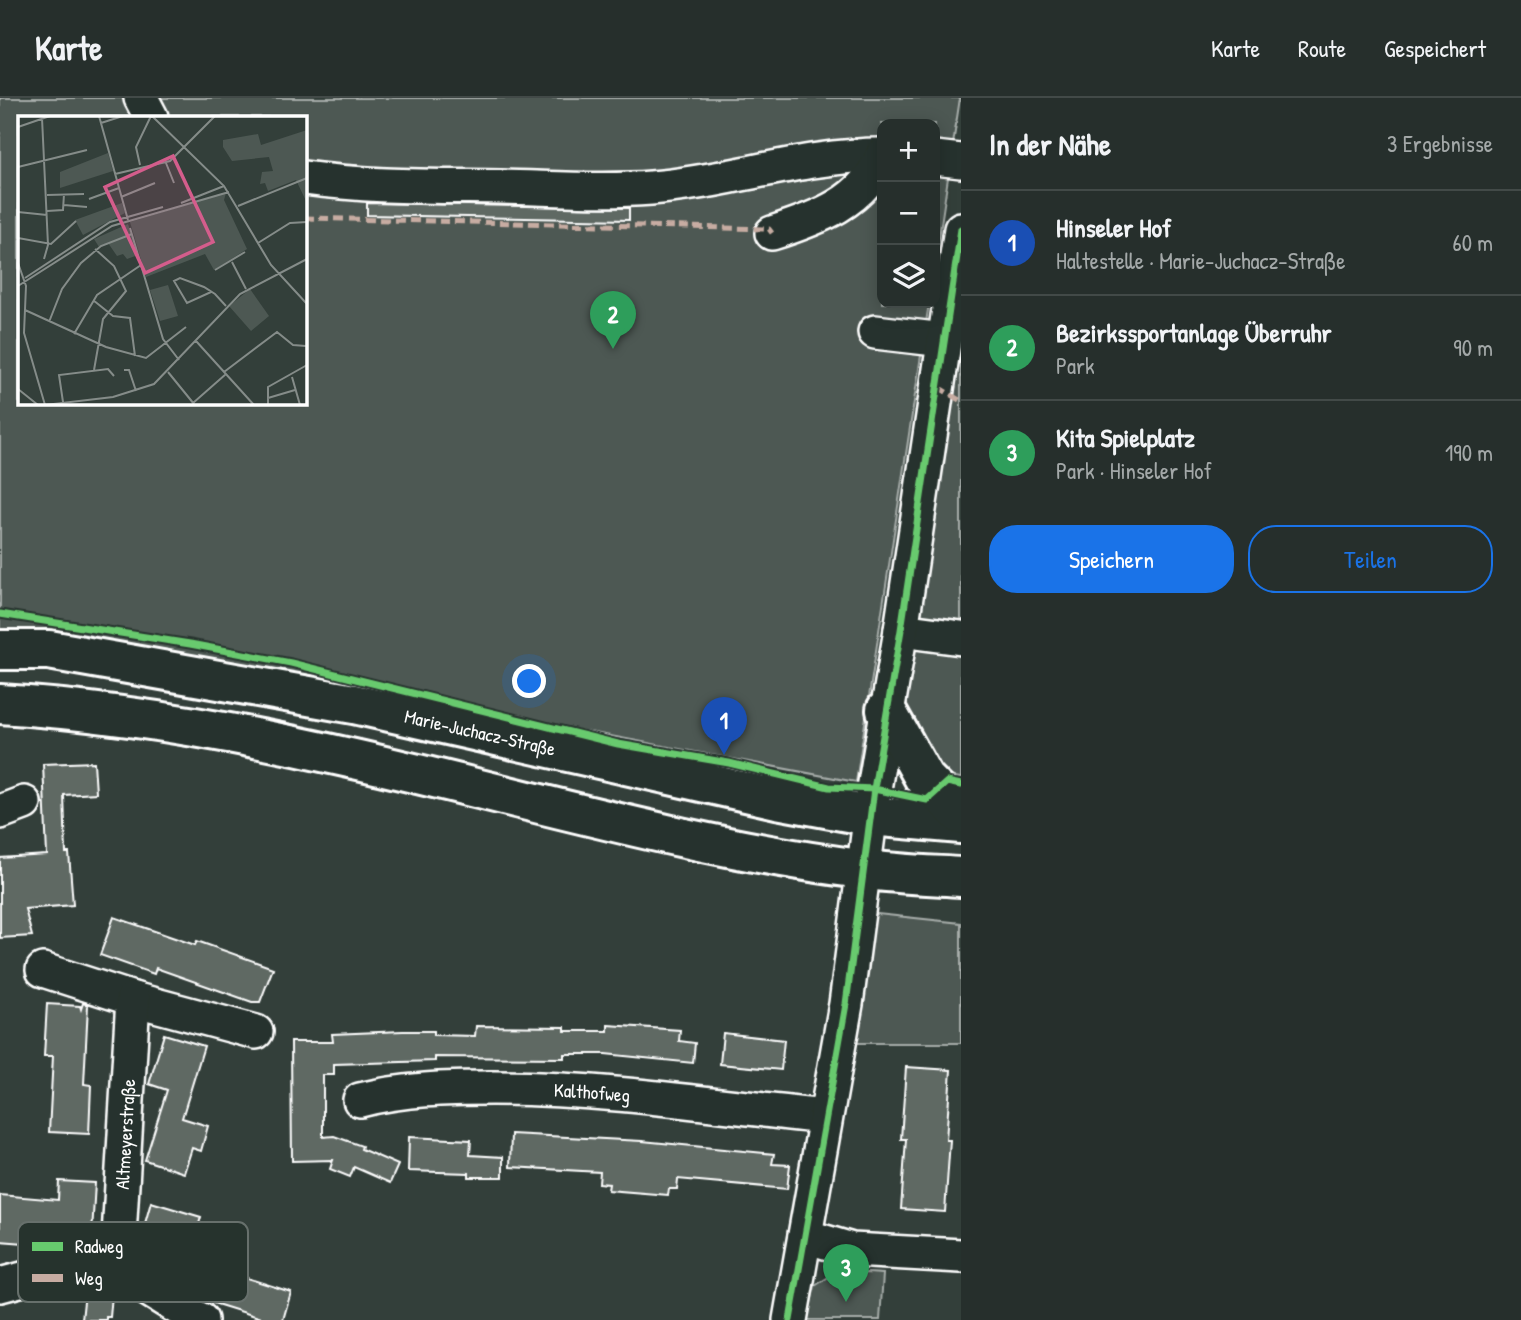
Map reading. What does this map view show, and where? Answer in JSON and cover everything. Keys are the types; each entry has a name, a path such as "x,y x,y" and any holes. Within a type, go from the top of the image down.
{"main road":[{"name":"Marie-Juchacz-Straße","path":"0,650 49,650 354,704 720,788 870,816 961,824"},
{"path":"0,704 41,706 205,728 344,757 634,827 761,853 862,870 961,877"},
{"path":"886,710 924,778 961,815"}],"street":[{"path":"141,98 150,116"},
{"path":"306,178 383,185 652,188 816,159 877,155"},
{"path":"940,158 961,160"},
{"path":"772,233 810,221 840,205 866,183 877,168"},
{"path":"789,1320 846,1004 870,816 901,631 961,229"},
{"path":"875,332 944,340"},
{"path":"901,631 961,638"},
{"path":"43,970 133,999 256,1032"},
{"name":"Altmeyerstraße","path":"120,1222 133,999"},
{"name":"Kalthofweg","path":"360,1100 389,1092 430,1089 527,1088 640,1095 825,1117"},
{"path":"805,1236 852,1250 961,1256"},
{"path":"0,1285 18,1280"},
{"path":"169,1302 201,1320"}],"shaded area":[{"path":"0,98 960,98 940,231 940,119 877,119 877,308 928,308 856,782 296,677 0,635"},
{"path":"945,354 961,356 961,635 908,629"},
{"path":"907,634 961,640 961,778 897,768"},
{"path":"868,913 961,923 961,1043 848,1043"},
{"path":"833,1274 883,1274 880,1320 807,1320 815,1286"}],"building":[{"path":"367,203 629,208 629,220 367,215"},
{"path":"94,762 96,793 64,795 66,853 69,853 73,905 25,909 32,936 0,938 0,858 47,855 43,764"},
{"path":"114,917 195,945 197,941 273,968 260,1002 252,1002 156,968 154,974 100,955"},
{"path":"83,1003 88,1005 84,1084 91,1085 89,1134 49,1132 53,1056 44,1056 47,1004 80,1006 81,1009"},
{"path":"608,1025 680,1030 679,1041 695,1043 693,1063 605,1054 564,1054 564,1058 435,1057 435,1061 334,1064 334,1075 323,1075 323,1137 334,1136 362,1146 361,1149 398,1165 390,1183 354,1167 350,1177 330,1169 333,1160 292,1161 291,1042 333,1042 332,1034 403,1031 434,1031 434,1035 475,1036 476,1026 565,1027 565,1031 608,1031"},
{"path":"723,1033 784,1040 781,1070 720,1064"},
{"path":"164,1034 204,1046 182,1118 208,1126 201,1151 192,1148 184,1173 145,1160 167,1090 149,1084"},
{"path":"906,1067 951,1070 945,1212 901,1209 906,1139 901,1139"},
{"path":"511,1134 642,1141 774,1154 772,1164 790,1165 787,1189 678,1179 677,1189 669,1189 668,1195 608,1190 609,1184 599,1183 600,1172 510,1167"},
{"path":"409,1137 471,1140 470,1155 503,1157 503,1177 469,1177 469,1173 408,1171"},
{"path":"59,1181 95,1183 93,1222 18,1222 18,1242 0,1241 0,1195 58,1200"},
{"path":"151,1202 201,1217 200,1222 145,1222"},
{"path":"248,1278 291,1292 283,1320 268,1320 210,1302 248,1302"},
{"path":"84,1302 111,1302 110,1317 106,1317 106,1320 82,1320"}],"marked path":[{"path":"306,218 769,229 772,233"},
{"path":"938,387 961,401"}],"cycle path":[{"path":"790,1320 846,1004 874,789 901,630 961,229"},
{"path":"0,614 291,663 618,744 729,763 829,787 874,789 927,800 947,782 961,785"}],"place":[{"name":"Bezirkssportanlage Überruhr","path":"613,349"},
{"name":"Hinseler Hof","path":"724,755"},
{"name":"Kita Spielplatz","path":"846,1302"}]}
